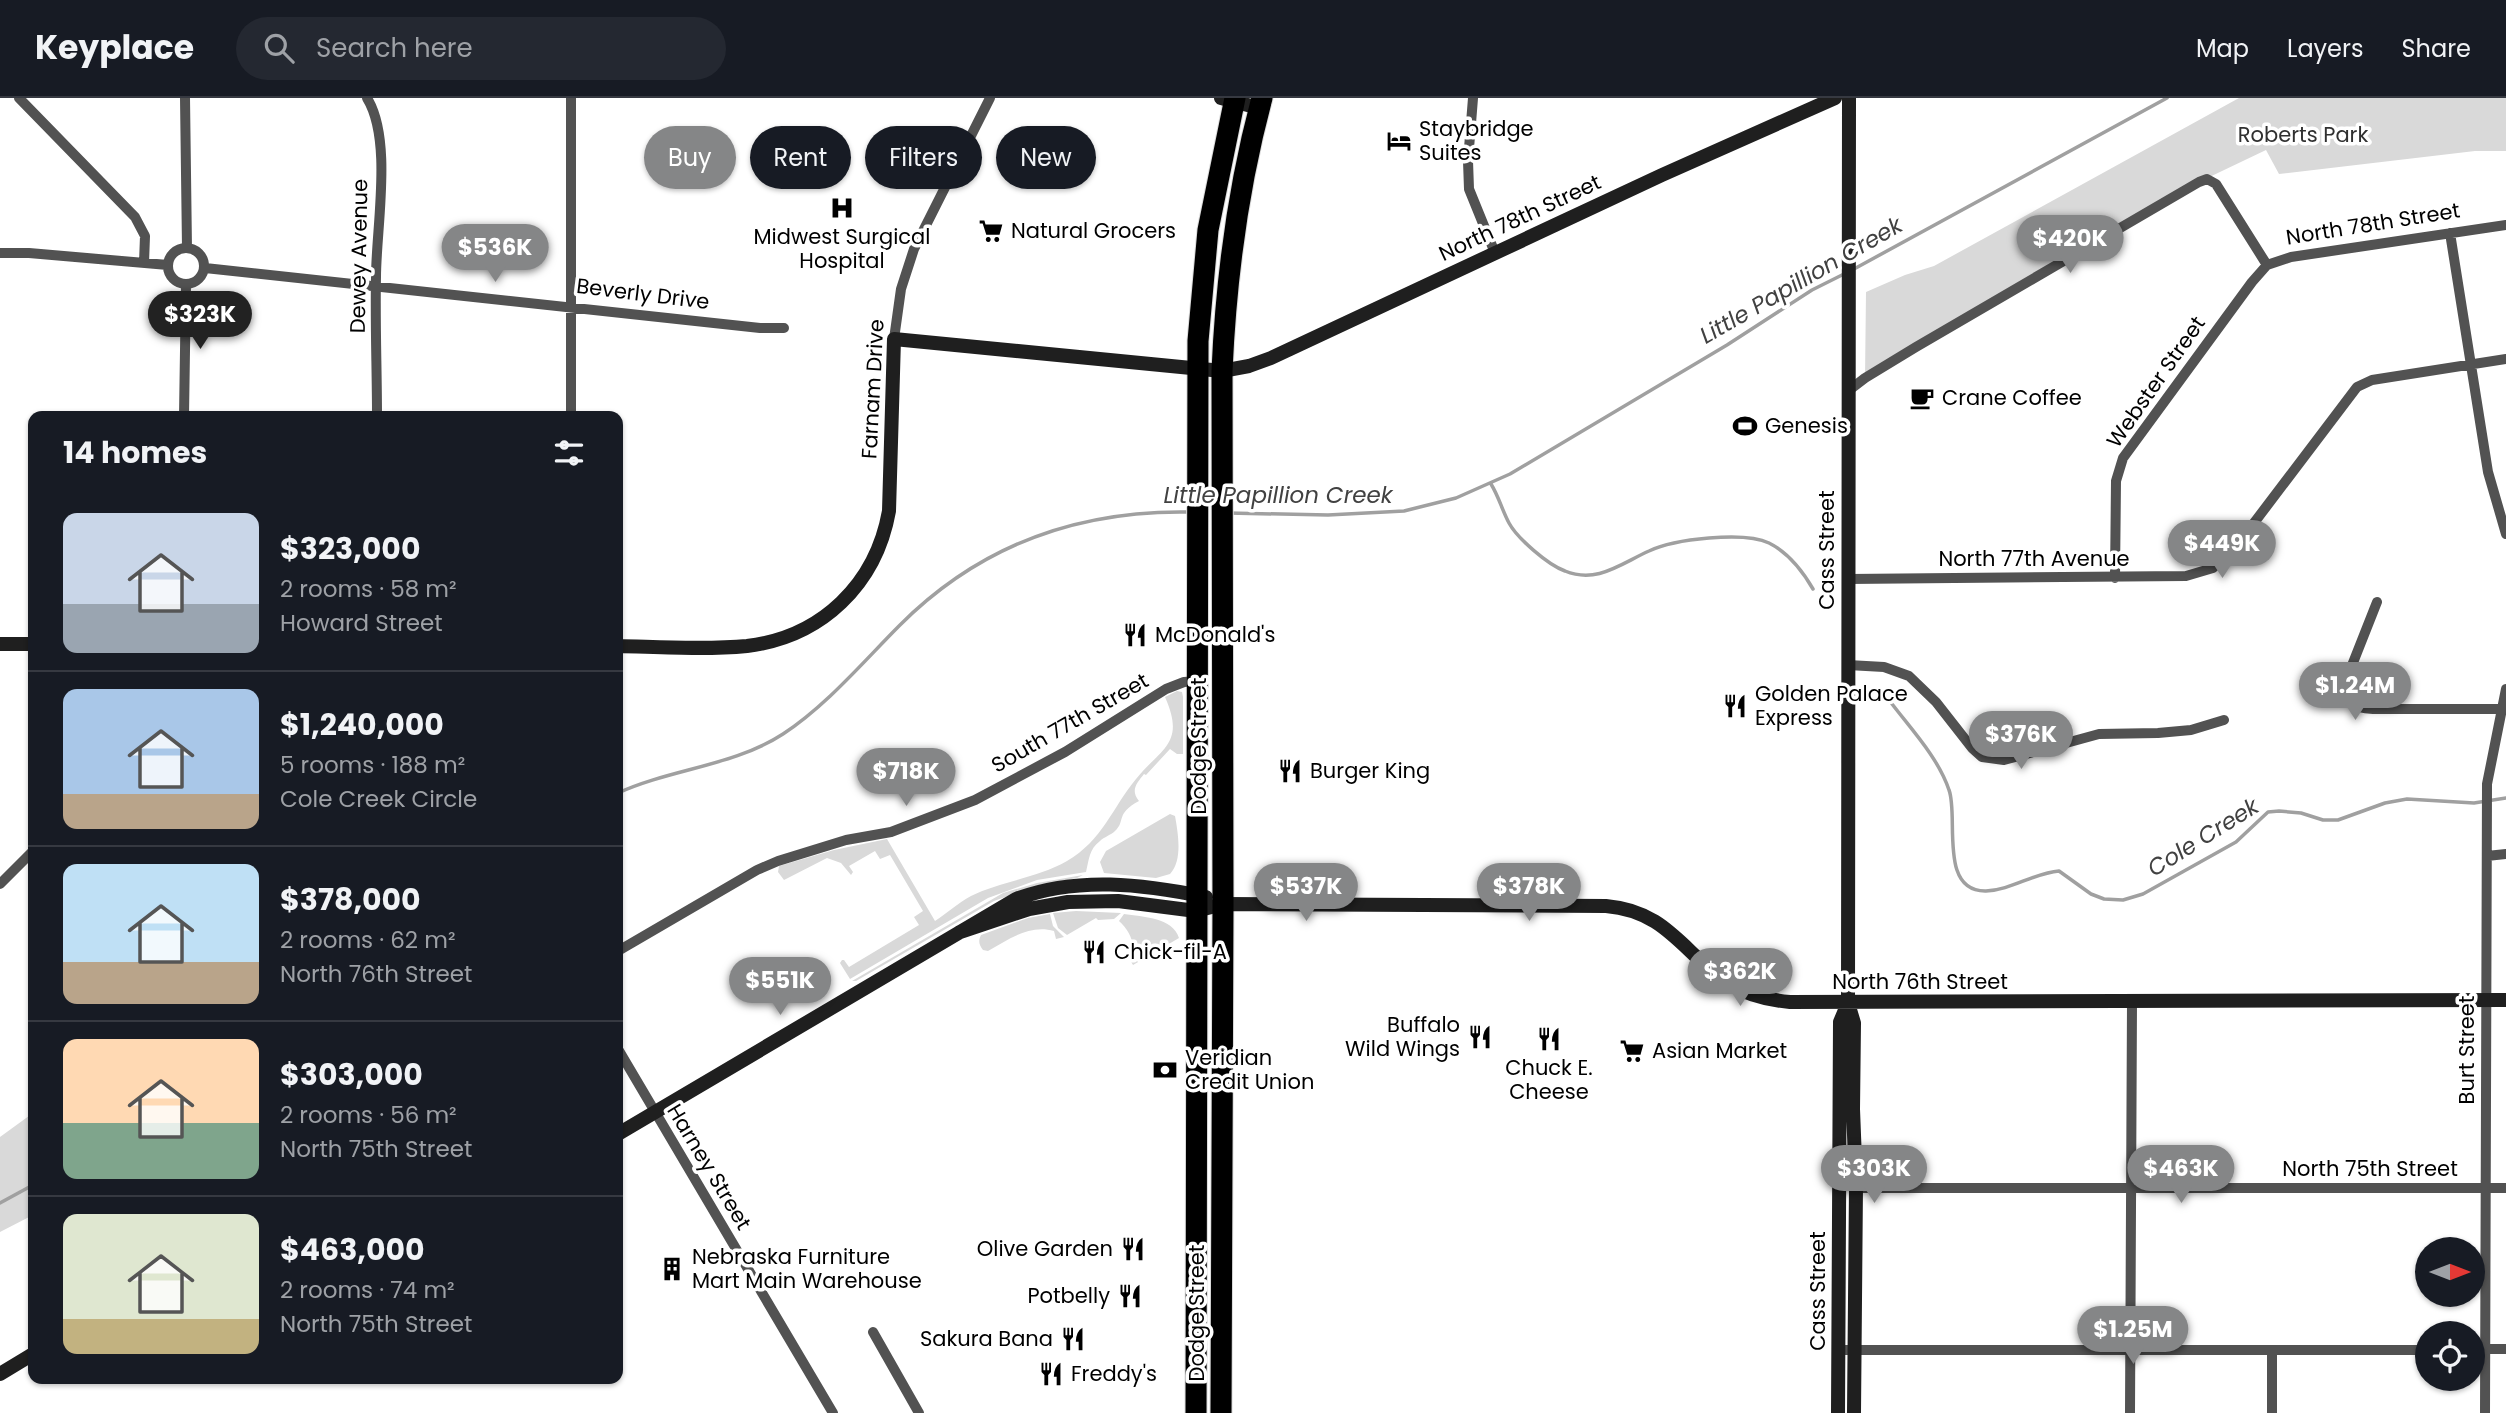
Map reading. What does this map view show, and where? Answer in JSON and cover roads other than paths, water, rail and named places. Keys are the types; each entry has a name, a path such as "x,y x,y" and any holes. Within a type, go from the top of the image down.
{"highway":[{"name":"Dodge Street","path":"1196,1413 1198,369 1200,299 1208,230 1231,99"},
{"name":"Dodge Street","path":"1221,1413 1222,371 1226,298 1235,228 1261,103"}],"main road":[{"name":"North 78th Street","path":"1222,371 1271,358 1740,139 1835,98"},
{"name":"Cass Street","path":"1849,98 1848,1003 1854,1023 1854,1413"},
{"name":"Dodge Street","path":"1231,99 1261,103"},
{"path":"894,339 1222,371"},
{"name":"Farnam Drive","path":"623,646 729,647 767,642 801,631 831,612 861,580 882,541 890,500 894,339"},
{"path":"0,644 28,644"},
{"path":"623,1131 960,932 1029,909 1077,901 1196,903"},
{"name":"North 76th Street","path":"1196,903 1624,908 1644,914 1662,924 1721,978 1742,990 1760,997 1790,1002 2506,1000"},
{"name":"Cass Street","path":"1838,1413 1840,1022 1848,1003"},
{"path":"0,1374 28,1357"}],"street":[{"path":"19,98 135,217 145,236 144,263"},
{"path":"185,98 187,248"},
{"name":"Dewey Avenue","path":"367,98 379,124 380,154 377,411"},
{"path":"571,98 572,411"},
{"name":"Farnam Drive","path":"894,339 901,289 914,249 990,98"},
{"path":"1473,98 1468,161 1469,189 1495,253"},
{"name":"North 78th Street","path":"1848,391 1916,347 2207,179 2216,184 2267,265 2291,257 2506,225"},
{"path":"2450,233 2488,472 2506,534"},
{"path":"187,248 198,252 205,268 200,278 186,285 175,281 168,271 168,265 176,251 187,248"},
{"path":"0,253 168,265"},
{"name":"Webster Street","path":"2115,578 2116,481 2123,458 2267,265"},
{"name":"Beverly Drive","path":"205,268 377,289 571,306 760,328 784,328"},
{"path":"184,411 186,285"},
{"name":"North 77th Avenue","path":"1848,579 2186,576 2213,568 2238,544 2357,387 2372,380 2506,359"},
{"path":"2377,602 2345,683 2345,695 2352,704 2373,709 2501,709"},
{"path":"1848,665 1884,667 1909,676 1936,702 1972,748 1982,757 1992,760 2004,760 2099,734 2190,730 2224,720"},
{"name":"South 77th Street","path":"623,948 757,870 846,840 891,832 975,800 1063,753 1166,689 1179,683 1197,681"},
{"name":"Burt Street","path":"2486,1413 2487,784 2506,688"},
{"path":"2487,856 2506,855"},
{"path":"0,884 28,856"},
{"path":"2130,1413 2132,1002"},
{"name":"Harney Street","path":"623,1058 833,1413"},
{"name":"North 75th Street","path":"1856,1188 2506,1188"},
{"path":"873,1332 919,1413"},
{"path":"2486,1349 2506,1349"},
{"path":"1839,1350 2415,1350"},
{"path":"2272,1350 2272,1413"}],"waterway":[{"name":"Little Papillion Creek","path":"1854,269 2167,98"},
{"name":"Little Papillion Creek","path":"1228,513 1328,515 1404,511 1456,498 1510,474 1727,345 1812,290 1844,274"},
{"name":"Cole Creek","path":"1491,484 1509,523 1519,536 1542,557 1565,571 1598,574 1649,551 1675,543 1743,537 1769,543 1783,552 1800,569 1813,589"},
{"name":"Little Papillion Creek","path":"623,791 744,753 783,734 830,697 931,597 963,573 997,554 1032,538 1069,526 1147,513 1189,512"},
{"name":"Cole Creek","path":"1889,700 1923,743 1949,790 1953,851 1961,879 1971,888 1986,891 2059,871 2091,894 2104,899 2123,900 2143,894 2236,842 2268,812 2301,813 2323,820 2338,820 2385,803 2407,799 2474,803 2506,798"},
{"name":"Little Papillion Creek","path":"0,1203 28,1188"}],"place":[{"name":"Staybridge Suites","path":"1399,141"},
{"name":"Midwest Surgical Hospital","path":"842,208"},
{"name":"Natural Grocers","path":"991,231"},
{"name":"Crane Coffee","path":"1922,398"},
{"name":"Genesis","path":"1745,426"},
{"name":"McDonald's","path":"1135,635"},
{"name":"Golden Palace Express","path":"1735,706"},
{"name":"Burger King","path":"1290,771"},
{"name":"Chick-fil-A","path":"1094,952"},
{"name":"Buffalo Wild Wings","path":"1480,1037"},
{"name":"Chuck E. Cheese","path":"1549,1039"},
{"name":"Asian Market","path":"1632,1051"},
{"name":"Veridian Credit Union","path":"1165,1070"},
{"name":"Olive Garden","path":"1133,1249"},
{"name":"Nebraska Furniture Mart Main Warehouse","path":"672,1269"},
{"name":"Potbelly","path":"1130,1296"},
{"name":"Sakura Bana","path":"1073,1339"},
{"name":"Freddy's","path":"1051,1374"}],"park label":[{"name":"Roberts Park","path":"2303,135"}]}
